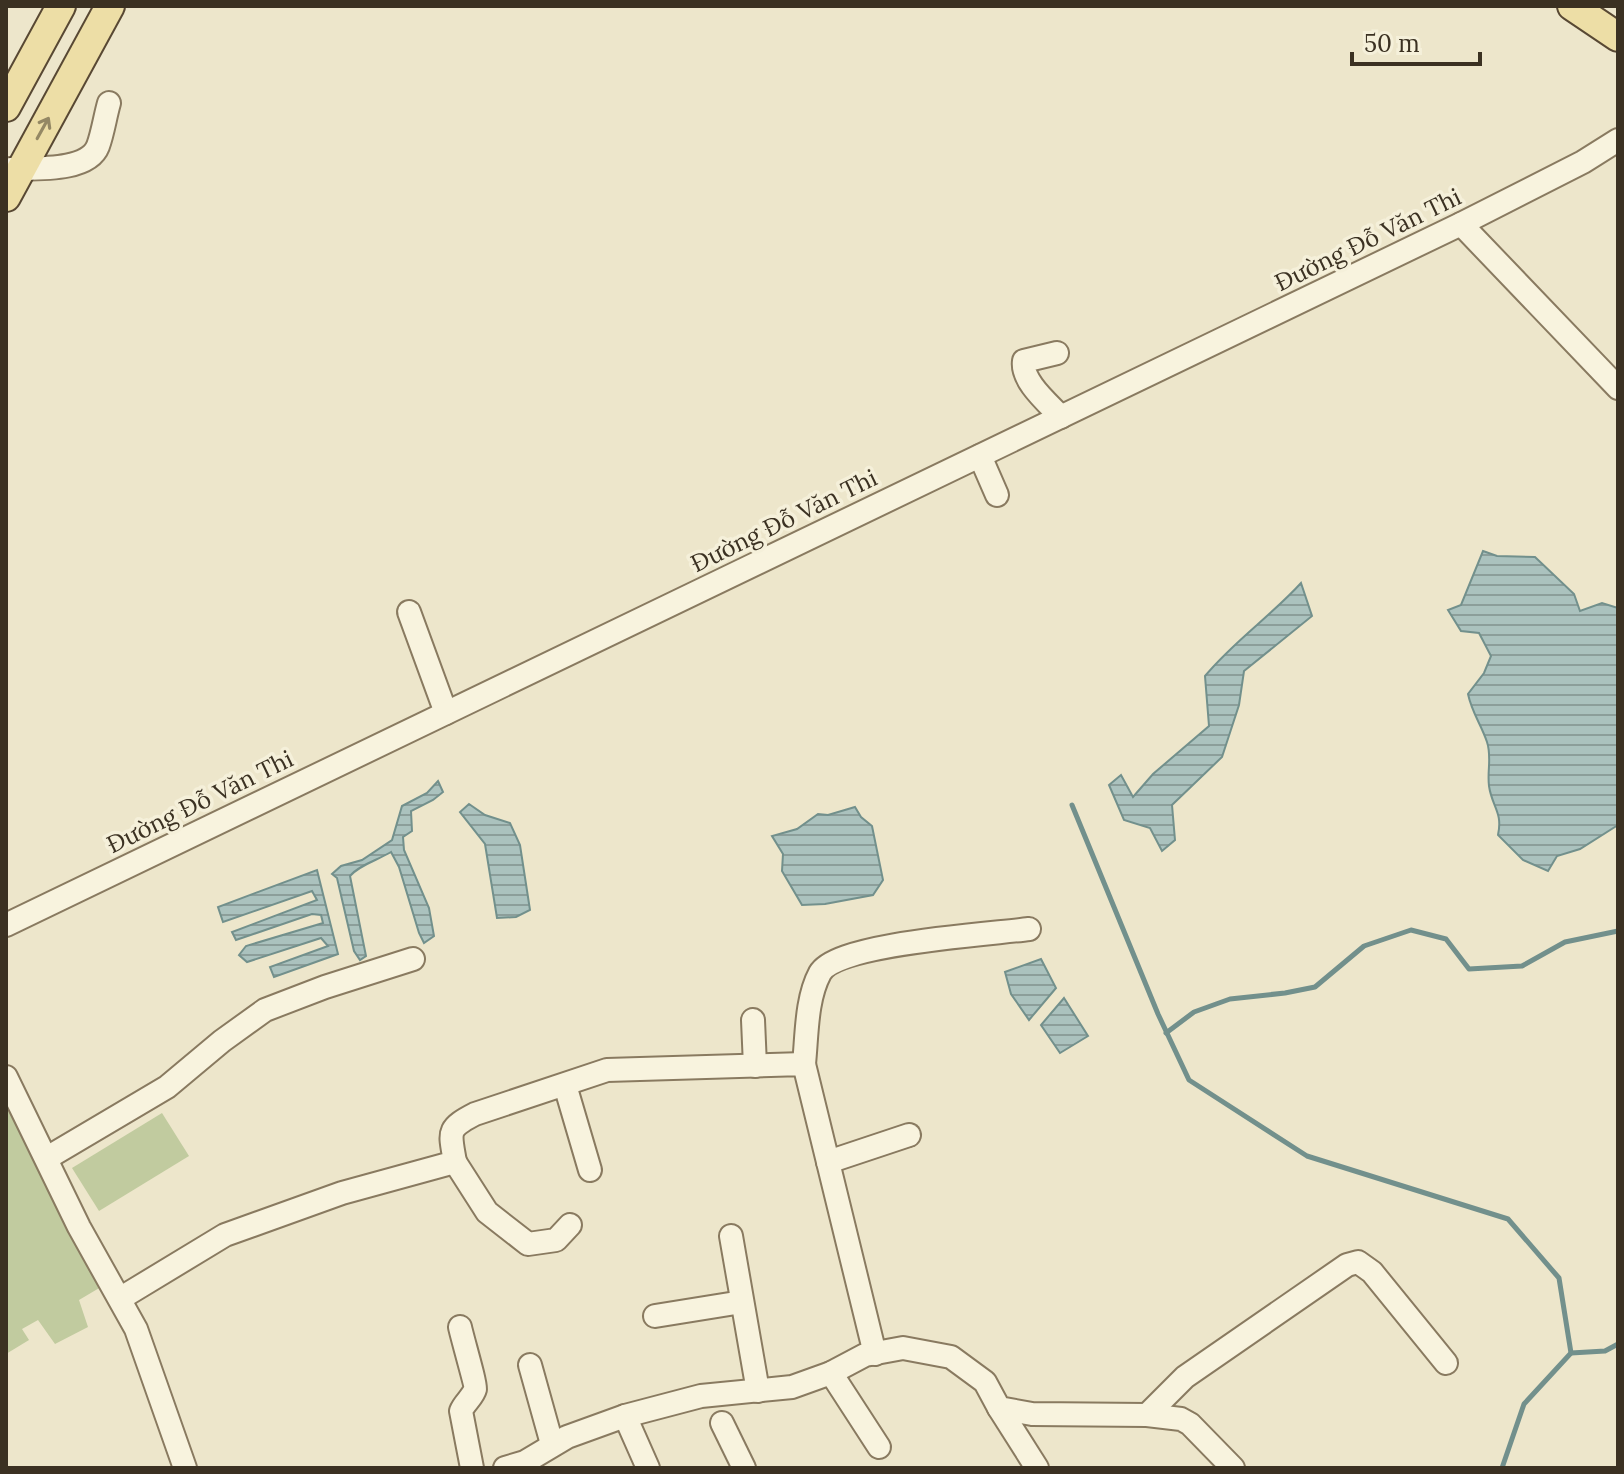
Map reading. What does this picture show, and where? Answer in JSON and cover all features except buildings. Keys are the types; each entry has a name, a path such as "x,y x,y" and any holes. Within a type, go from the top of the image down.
{"main road":[{"path":"6,107 61,6"},
{"path":"6,197 14,169 110,6"},
{"path":"1572,6 1618,37"}],"street":[{"path":"14,169 72,166 87,159 98,149 109,103"},
{"name":"Đường Đỗ Văn Thi","path":"6,925 1461,224 1583,162 1618,140"},
{"name":"Đường Đỗ Văn Thi","path":"1583,162 1618,159"},
{"path":"1461,224 1618,388"},
{"path":"1057,353 1024,361 1023,368 1034,389 1061,417"},
{"path":"980,456 997,495"},
{"path":"409,612 446,713"},
{"path":"875,1354 804,1064 810,1004 821,971 836,960 876,948 1029,929"},
{"path":"47,1158 167,1087 265,1010 413,959"},
{"path":"753,1020 755,1066"},
{"path":"570,1225 556,1240 528,1244 487,1212 455,1162 451,1138 454,1125 475,1114 607,1070 804,1064"},
{"path":"6,1077 79,1227 136,1329 185,1468"},
{"path":"565,1085 590,1170"},
{"path":"828,1162 909,1135"},
{"path":"121,1298 225,1235 342,1193 455,1162"},
{"path":"731,1236 758,1391"},
{"path":"1147,1415 1185,1377 1347,1265 1358,1262 1372,1272 1446,1363"},
{"path":"655,1316 742,1302"},
{"path":"460,1327 465,1356 475,1384 475,1390 461,1411 472,1468"},
{"path":"505,1468 525,1462 552,1444 625,1416 701,1396 792,1387 831,1373 854,1360 903,1348 951,1357 985,1382 1037,1468"},
{"path":"530,1365 552,1444"},
{"path":"831,1373 879,1447"},
{"path":"999,1408 1032,1414 1147,1415 1181,1419 1190,1424 1233,1468"},
{"path":"625,1416 648,1468"},
{"path":"722,1423 744,1468"}],"green space":[{"path":"6,1090 106,1284 79,1300 88,1327 55,1344 38,1320 22,1329 29,1340 6,1354"},
{"path":"162,1113 189,1156 99,1211 72,1168"}],"water":[{"path":"1483,551 1497,556 1535,557 1574,594 1580,611 1602,603 1618,608 1618,825 1580,849 1557,856 1548,871 1523,860 1498,835 1498,815 1489,786 1488,748 1468,694 1484,673 1491,656 1479,633 1461,631 1448,610 1461,605"},
{"path":"1301,583 1312,616 1244,671 1239,705 1222,757 1172,805 1175,840 1162,851 1150,828 1124,820 1109,785 1121,775 1133,797 1153,774 1209,726 1205,676"},
{"path":"438,781 443,792 411,811 412,831 403,837 404,850 429,908 434,936 424,943 399,867 391,852 350,876 366,956 360,960 354,951 337,878 332,874 341,866 362,860 392,840 402,806 427,793"},
{"path":"469,804 485,815 510,823 520,845 530,910 516,917 497,918 485,844 460,812"},
{"path":"855,807 872,826 883,880 873,895 802,905 782,871 783,854 772,836 797,829 818,814 828,815"},
{"path":"317,870 338,954 274,977 270,967 328,946 321,938 247,962 239,955 246,946 323,923 321,915 312,914 236,940 232,932 317,900 312,891 223,922 218,907"},
{"path":"1041,959 1056,988 1029,1020 1011,994 1005,972"},
{"path":"1064,998 1088,1036 1060,1053 1041,1025"}],"waterway":[{"path":"1072,805 1158,1014 1189,1080 1307,1156 1508,1219 1559,1278 1571,1353 1524,1404 1502,1468"},
{"path":"1166,1033 1194,1012 1230,999 1315,987 1364,946 1411,930 1446,939 1469,969 1522,966 1565,942 1618,931"},
{"path":"1571,1353 1605,1351 1618,1344"}]}
